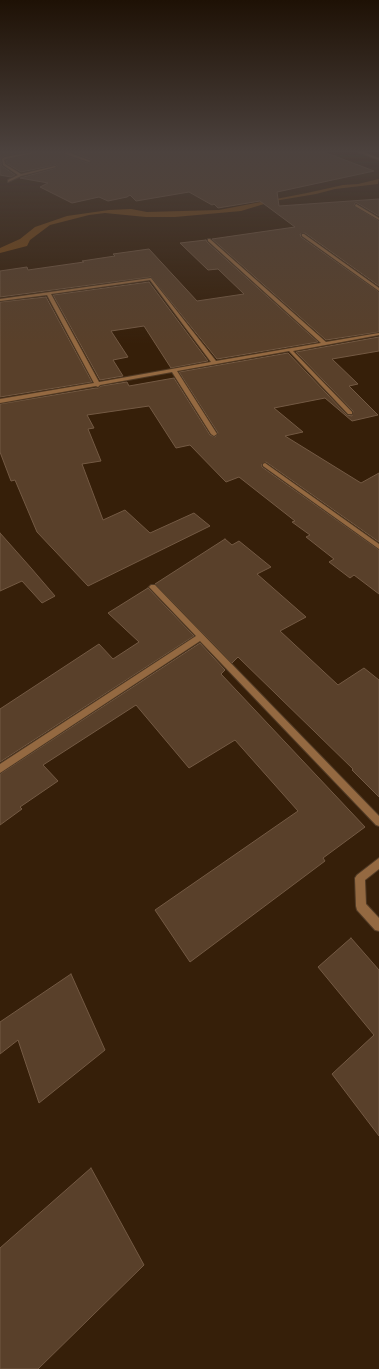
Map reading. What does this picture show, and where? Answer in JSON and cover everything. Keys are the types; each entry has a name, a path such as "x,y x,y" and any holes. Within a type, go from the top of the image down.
{"street":[{"path":"303,235 379,290"},
{"path":"209,240 325,344"},
{"path":"0,300 151,279 215,364"},
{"path":"48,293 98,385"},
{"path":"0,401 98,385 379,334"},
{"path":"290,350 350,413"},
{"path":"174,371 214,434"},
{"path":"264,465 379,546"},
{"path":"153,588 379,822"},
{"path":"0,769 200,637"},
{"path":"379,863 360,878 361,906 379,926"}],"shaded area":[{"path":"67,216 86,216 50,225 30,240 27,246 0,253 0,248 20,239 35,227"},
{"path":"135,216 187,216 175,217"}],"building":[{"path":"280,216 370,216 379,221 379,286 305,233 300,234 301,237 379,292 379,332 326,340 212,239 295,227"},
{"path":"206,240 318,342 217,359 151,277 0,297 0,271 27,267 28,270 84,262 82,261 115,256 113,254 149,249 197,301 244,294 218,269 208,270 180,243"},
{"path":"149,282 208,361 171,368 144,326 111,331 128,357 113,360 123,376 100,380 53,295"},
{"path":"46,297 92,382 0,397 0,302"},
{"path":"379,337 379,351 332,359 358,384 349,386 378,415 352,421 325,398 274,408 303,432 285,436 361,483 379,473 379,542 266,462 262,464 262,467 379,550 379,594 354,575 350,578 329,562 334,559 306,537 310,535 292,522 295,521 239,477 226,482 190,445 176,448 149,406 87,415 94,428 88,429 101,461 82,464 103,520 125,510 150,533 194,513 210,526 88,586 37,532 15,480 11,481 0,452 0,404 127,382 129,386 174,378 210,435 215,437 218,433 179,372 288,353 347,415 352,416 353,411 296,352"},
{"path":"0,533 55,596 42,603 22,581 0,591"},
{"path":"225,539 232,545 239,541 271,567 257,574 306,617 280,631 338,685 364,668 379,680 379,797 352,770 353,769 238,657 232,663 155,584"},
{"path":"148,588 194,636 0,762 0,709 99,644 113,659 139,642 108,613"},
{"path":"200,643 225,670 221,674 365,827 323,858 325,861 190,962 155,910 298,811 235,740 189,768 136,705 43,765 58,781 20,807 22,809 0,825 0,774"},
{"path":"351,938 379,970 379,1136 332,1074 374,1035 318,967"},
{"path":"71,974 105,1050 39,1103 18,1040 0,1054 0,1022"},
{"path":"91,1168 144,1265 38,1369 0,1369 0,1248"}]}
